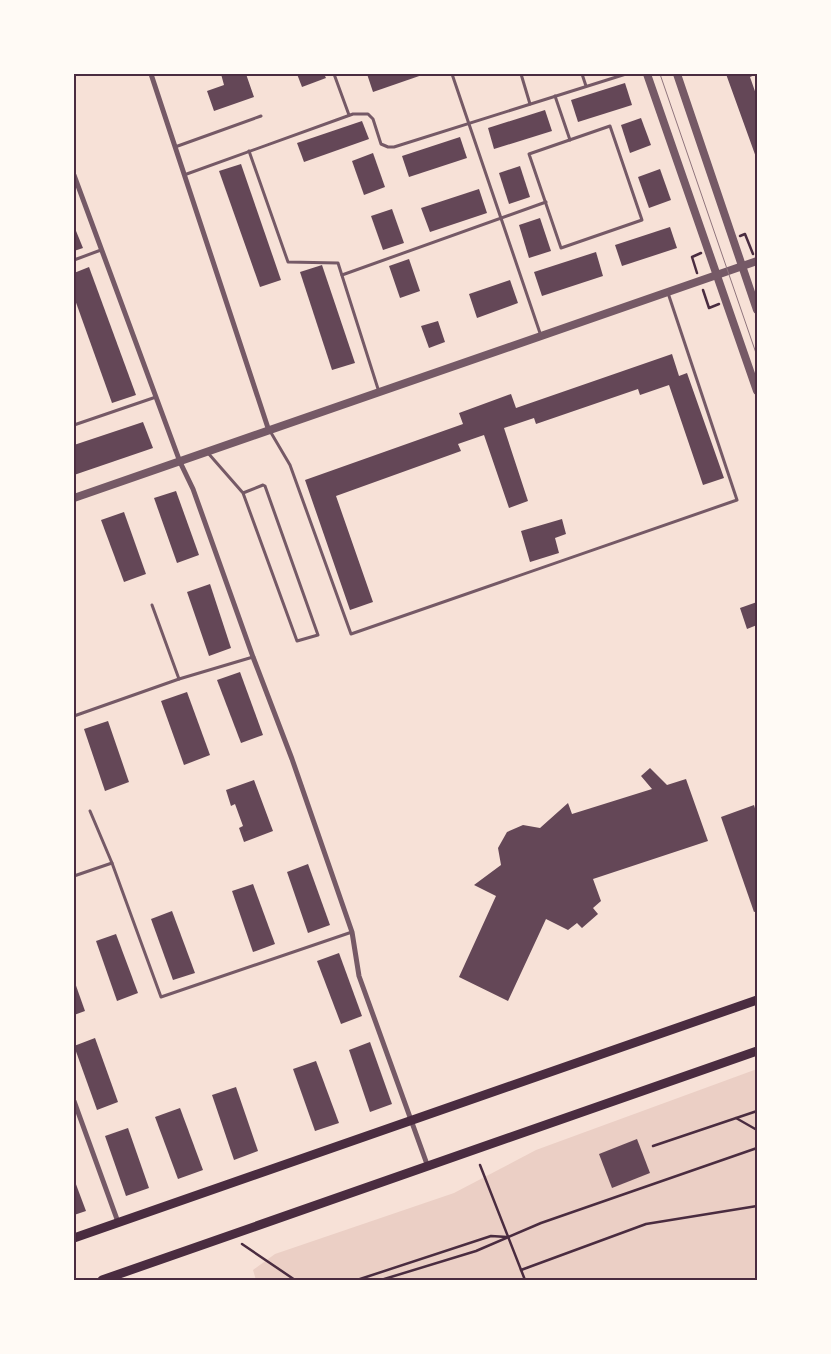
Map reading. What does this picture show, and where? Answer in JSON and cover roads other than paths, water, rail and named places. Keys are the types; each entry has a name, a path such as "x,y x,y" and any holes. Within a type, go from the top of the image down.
{"main road":[{"path":"74,1238 757,1000"},
{"path":"102,1280 757,1051"}],"street":[{"path":"151,74 270,431"},
{"path":"647,74 757,391"},
{"path":"677,74 757,310"},
{"path":"74,175 180,462 193,489 253,657 292,759 352,932 360,976 428,1167"},
{"path":"74,498 757,261"},
{"path":"74,1101 118,1222"}],"lane":[{"path":"334,74 349,115"},
{"path":"452,74 541,337"},
{"path":"521,74 530,104"},
{"path":"582,74 586,86"},
{"path":"184,175 349,115 368,114 373,120 381,144 388,148 626,74"},
{"path":"555,96 570,140"},
{"path":"175,147 261,116"},
{"path":"610,126 642,220 561,248 529,154 570,140 610,126"},
{"path":"249,151 288,262 338,263 379,393"},
{"path":"342,275 546,202"},
{"path":"74,260 101,250"},
{"path":"270,431 290,465 352,634 737,500 668,292"},
{"path":"74,425 156,397"},
{"path":"207,453 243,493 298,641 318,635 265,486 243,493"},
{"path":"152,605 179,679"},
{"path":"74,716 179,679 253,657"},
{"path":"90,811 112,863 161,997 352,932"},
{"path":"74,876 112,863"}],"tram line":[{"path":"660,74 757,356"}]}
